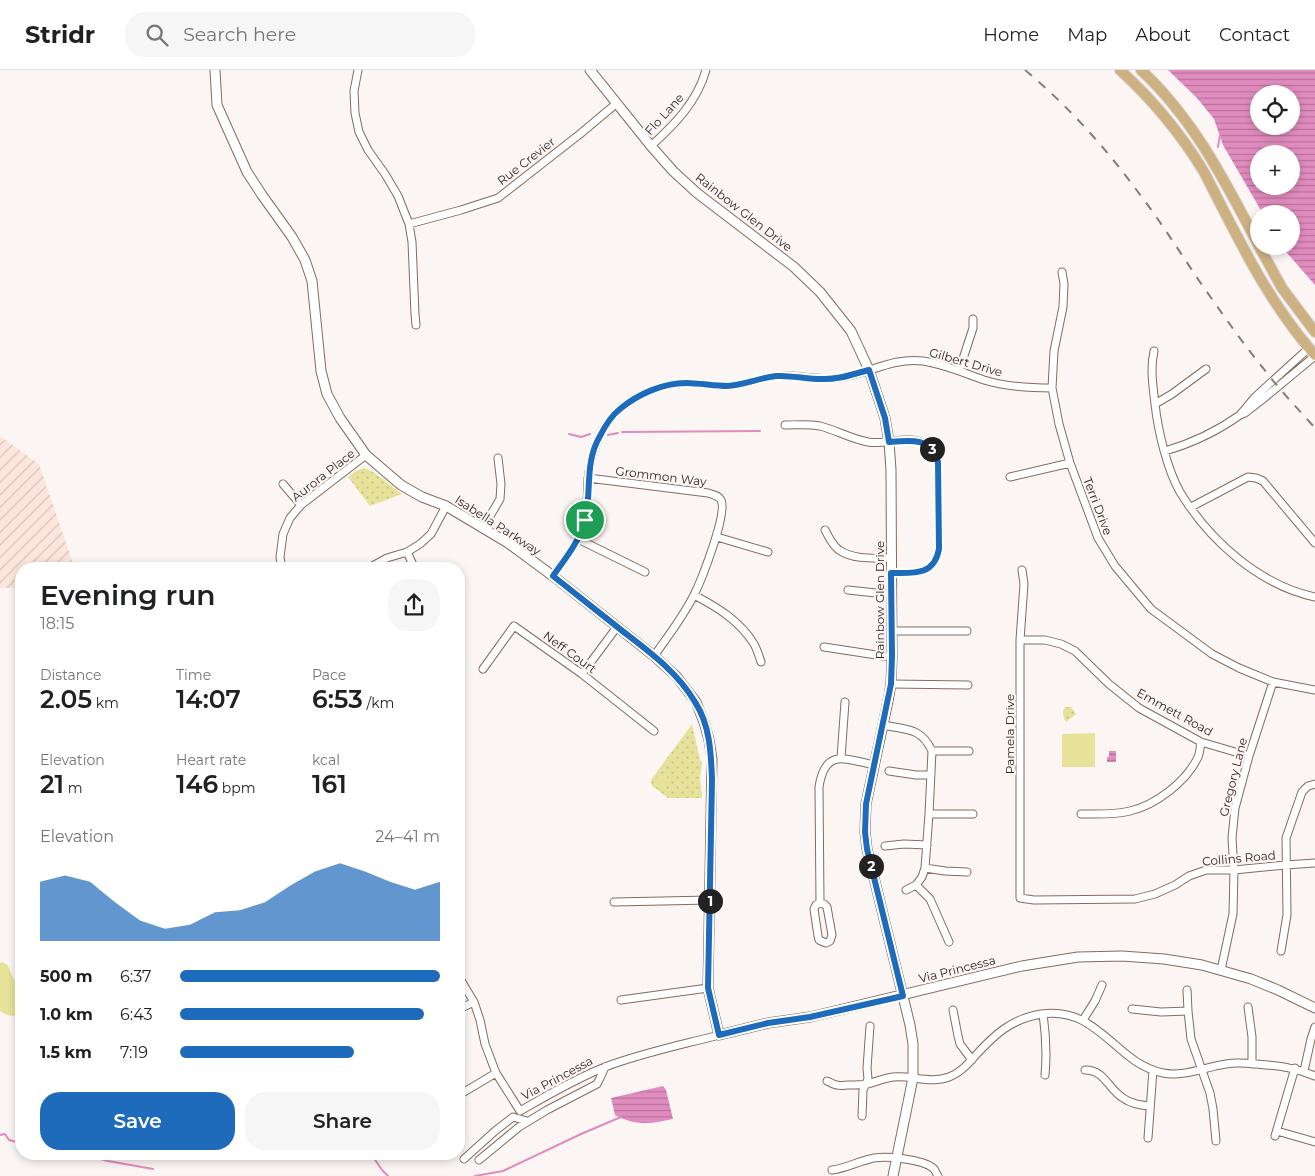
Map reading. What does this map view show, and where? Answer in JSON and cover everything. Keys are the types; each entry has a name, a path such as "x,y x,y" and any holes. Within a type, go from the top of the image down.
{"main road":[{"path":"1120,70 1157,107 1194,155 1268,293 1285,318 1314,352"},
{"path":"1141,70 1166,96 1204,145 1250,229"},
{"path":"1264,255 1282,288 1315,332"}],"street":[{"name":"Isabella Parkway","path":"215,70 217,105 247,172 292,237 305,260 312,281 321,372 327,394 340,418 366,455 401,485 422,497 446,506 483,528 508,543 553,576 654,656 676,676 696,702 710,740 712,759 708,988 719,1035"},
{"path":"358,70 354,91 355,114 359,132 368,150 398,196 410,224 416,325"},
{"name":"Rainbow Glen Drive","path":"590,70 673,171 697,193 794,267 820,292 851,331 869,370 885,418 891,470 891,684 866,804 865,819 866,840 871,864 913,1044 913,1078 893,1176"},
{"name":"Flo Lane","path":"651,146 690,106 701,85 706,70"},
{"name":"Rue Crevier","path":"410,224 498,198 580,134 616,103"},
{"name":"Terri Drive","path":"1062,272 1064,284 1063,307 1054,351 1052,388 1070,464 1098,538 1114,566 1151,609 1212,654 1239,668 1274,682 1315,690"},
{"path":"959,371 973,328 973,319"},
{"path":"1154,352 1152,362 1157,421 1165,451 1180,491 1210,534 1236,558 1280,585 1315,597"},
{"path":"1165,451 1188,444 1225,426 1240,415 1256,397 1314,352"},
{"name":"Gilbert Drive","path":"553,576 578,539 585,520 591,459 598,439 608,422 620,409 640,396 658,388 672,384 687,383 736,386 774,376 821,379 839,378 894,362 909,360 935,363 1006,386 1052,388"},
{"path":"1155,404 1172,394 1206,368"},
{"path":"785,425 822,427 870,442 918,441 928,445 935,452 938,462 939,549 937,559 933,565 924,570 912,573 891,573"},
{"name":"Aurora Place","path":"281,562 283,534 290,518 300,505 366,455"},
{"path":"483,528 500,499 501,478 498,458"},
{"path":"1010,477 1070,464"},
{"path":"1191,507 1248,477 1256,478 1263,481 1315,543"},
{"name":"Grommon Way","path":"588,478 708,493 716,495 723,504 717,537 694,595 678,623 654,656"},
{"path":"283,484 300,505"},
{"path":"380,562 407,552 420,544 431,534 446,506"},
{"path":"825,530 839,550 852,556 891,558"},
{"path":"717,537 768,552"},
{"path":"578,539 645,572"},
{"path":"407,552 412,562"},
{"name":"Pamela Drive","path":"1020,898 1020,640 1024,584 1022,570"},
{"path":"848,590 892,592"},
{"path":"694,595 717,607 738,624 754,645 761,662"},
{"name":"Neff Court","path":"483,669 514,626 582,674 654,731"},
{"path":"582,674 617,627"},
{"path":"892,631 967,631"},
{"name":"Emmett Road","path":"1020,640 1045,640 1061,644 1075,651 1109,684 1139,708 1201,742 1249,756"},
{"path":"824,647 892,656"},
{"name":"Gregory Lane","path":"1221,970 1233,914 1234,870 1232,838 1235,808 1249,756 1274,682"},
{"path":"891,684 968,685"},
{"path":"841,758 845,702"},
{"path":"883,725 922,735 932,751 925,868 922,877 916,884 906,890"},
{"path":"1081,814 1111,814 1134,810 1149,804 1179,784 1198,757 1201,742"},
{"path":"932,751 969,751"},
{"path":"820,903 819,787 821,774 833,760 841,758 874,765"},
{"path":"889,770 916,775 931,775"},
{"path":"1281,951 1287,915 1286,838 1302,792 1308,786 1315,784"},
{"path":"929,814 973,814"},
{"path":"885,846 904,844 927,845"},
{"name":"Collins Road","path":"1020,898 1034,900 1135,899 1155,894 1189,876 1206,870 1234,870 1315,863"},
{"path":"925,868 967,872"},
{"path":"916,884 930,899 948,942"},
{"path":"614,902 710,900"},
{"path":"820,903 827,907 832,935 830,941 826,943 820,940 818,936 814,909 820,903"},
{"name":"Via Princessa","path":"496,1073 520,1111 562,1087 605,1067 663,1049 768,1023 810,1017 903,996 1022,966 1078,957 1122,956 1164,959 1221,970 1251,979 1315,1008"},
{"path":"1083,1020 1102,985"},
{"path":"465,987 474,1002 485,1044 496,1073 465,1091"},
{"path":"621,1000 708,988"},
{"path":"1187,990 1191,1039 1210,1094 1216,1141"},
{"path":"465,1006 474,1002"},
{"path":"1248,1007 1252,1037 1252,1064"},
{"path":"1132,1009 1161,1012 1188,1011"},
{"path":"953,1010 960,1044 972,1060"},
{"path":"1043,1014 1047,1058 1045,1075"},
{"path":"826,1081 838,1086 866,1084 893,1077 931,1080 948,1078 958,1073 999,1032 1021,1020 1043,1014 1063,1014 1083,1020 1139,1064 1163,1073 1178,1074 1226,1064 1252,1064 1295,1068 1315,1076"},
{"path":"862,1116 863,1090 868,1079 870,1026"},
{"path":"1304,1071 1315,1027"},
{"name":"Via Princessa","path":"479,1160 500,1141 527,1121 593,1086 600,1078 605,1067"},
{"path":"1295,1068 1276,1133 1315,1142"},
{"path":"1085,1070 1099,1073 1116,1094 1123,1098 1133,1103 1150,1106"},
{"path":"1148,1138 1153,1070"},
{"name":"Via Princessa","path":"465,1158 513,1117 527,1121"},
{"path":"832,1170 846,1168 872,1158 897,1158 926,1164 935,1170 938,1176"}],"shaded area":[{"path":"1168,70 1315,70 1315,285 1289,255 1300,255 1300,205 1258,205 1252,195 1300,195 1300,145 1250,145 1250,192 1223,145 1214,119 1197,98"},
{"path":"0,436 39,464 73,562 15,562 15,588 0,588"},
{"path":"364,468 378,475 402,494 370,506 348,477"},
{"path":"1065,707 1071,707 1076,714 1066,722 1063,714"},
{"path":"692,724 702,762 700,780 702,798 668,798 652,786 651,780"},
{"path":"1095,733 1095,767 1062,767 1062,734"},
{"path":"1109,751 1116,751 1116,762 1107,762"},
{"path":"662,775 667,777 669,782 667,787 662,789 657,787 655,782 657,777"},
{"path":"2,962 8,966 15,982 15,1016 0,1011 0,963"},
{"path":"663,1086 666,1090 673,1119 643,1123 622,1119 615,1115 611,1098"}],"waterway":[{"path":"1218,147 1220,135"},
{"path":"622,432 760,431"},
{"path":"608,435 618,433"},
{"path":"569,434 581,437 590,434"},
{"path":"475,1176 503,1171 621,1117"},
{"path":"0,1135 5,1134 9,1140 15,1142"},
{"path":"104,1160 153,1169"},
{"path":"375,1160 388,1176"}],"railway":[{"path":"1025,70 1071,112 1125,175 1247,348 1315,428"}],"route":[{"path":"869,370 885,418 889,442 918,441 928,445 935,452 938,462 939,549 937,559 933,565 924,570 912,573 891,573 891,684 866,804 865,819 867,849 903,996 810,1017 768,1023 719,1035 708,988 712,779 710,740 696,702 676,676 654,656 553,576 578,539 585,520 591,459 598,439 608,422 620,409 640,396 672,384 736,386 774,376 821,379 839,378 869,370"}]}
